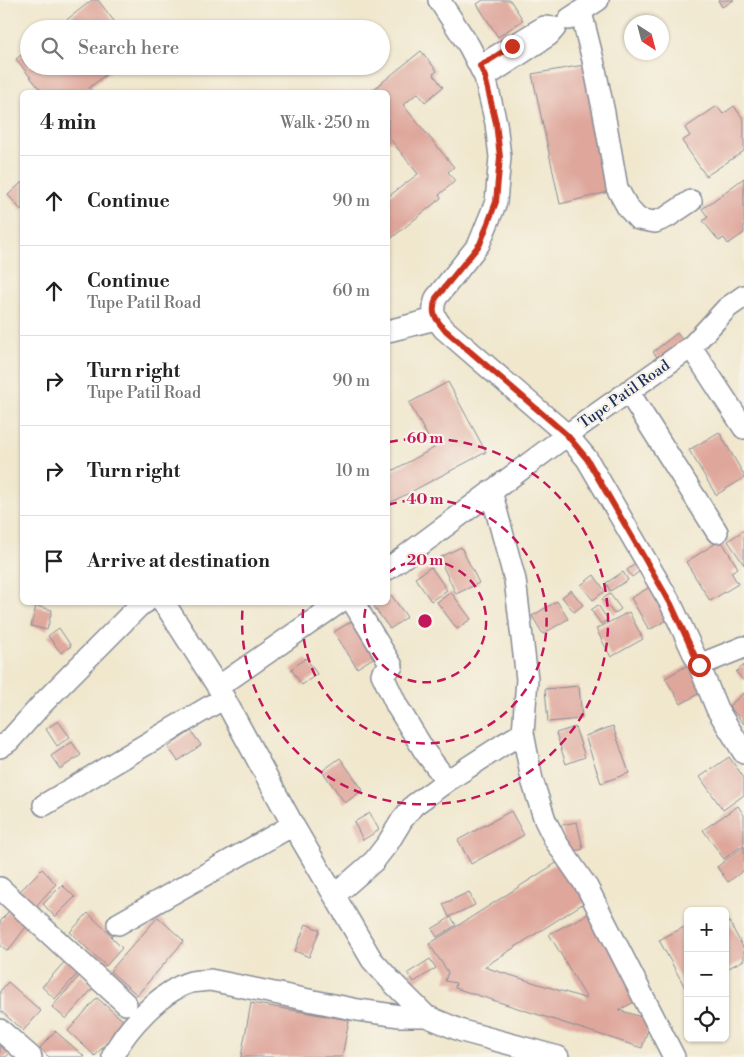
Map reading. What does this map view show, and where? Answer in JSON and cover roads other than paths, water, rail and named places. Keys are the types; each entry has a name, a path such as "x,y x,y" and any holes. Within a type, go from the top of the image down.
{"street":[{"path":"390,330 435,319 433,307 436,298 480,244 496,202 500,157 496,123 482,71 469,46 440,0"},
{"path":"482,71 544,27 555,28 598,0"},
{"path":"581,12 593,60 617,188 628,208 638,219 655,222 667,217 691,200"},
{"name":"Tupe Patil Road","path":"435,319 444,329 567,435 691,347 727,308 744,296"},
{"path":"691,347 744,428"},
{"path":"628,391 717,532"},
{"path":"390,567 567,435 587,459 671,604 717,709 744,753"},
{"path":"491,491 515,580 527,679 523,734 532,780 545,820 556,842 587,888 674,1057"},
{"path":"0,747 9,741 50,696 141,605"},
{"path":"165,605 221,693 293,825 372,960 426,1016 462,1031 558,1057"},
{"path":"44,805 221,693 336,605"},
{"path":"355,605 392,666 382,674 397,706 425,752 447,780"},
{"path":"699,665 744,646"},
{"path":"335,895 374,861 414,805 447,780 523,734"},
{"path":"118,924 293,825"},
{"path":"0,888 126,1004"},
{"path":"113,1057 120,1042 145,1012 172,991 191,982 210,980 358,1010 400,1016 426,1016"},
{"path":"0,1030 31,1057"}]}
